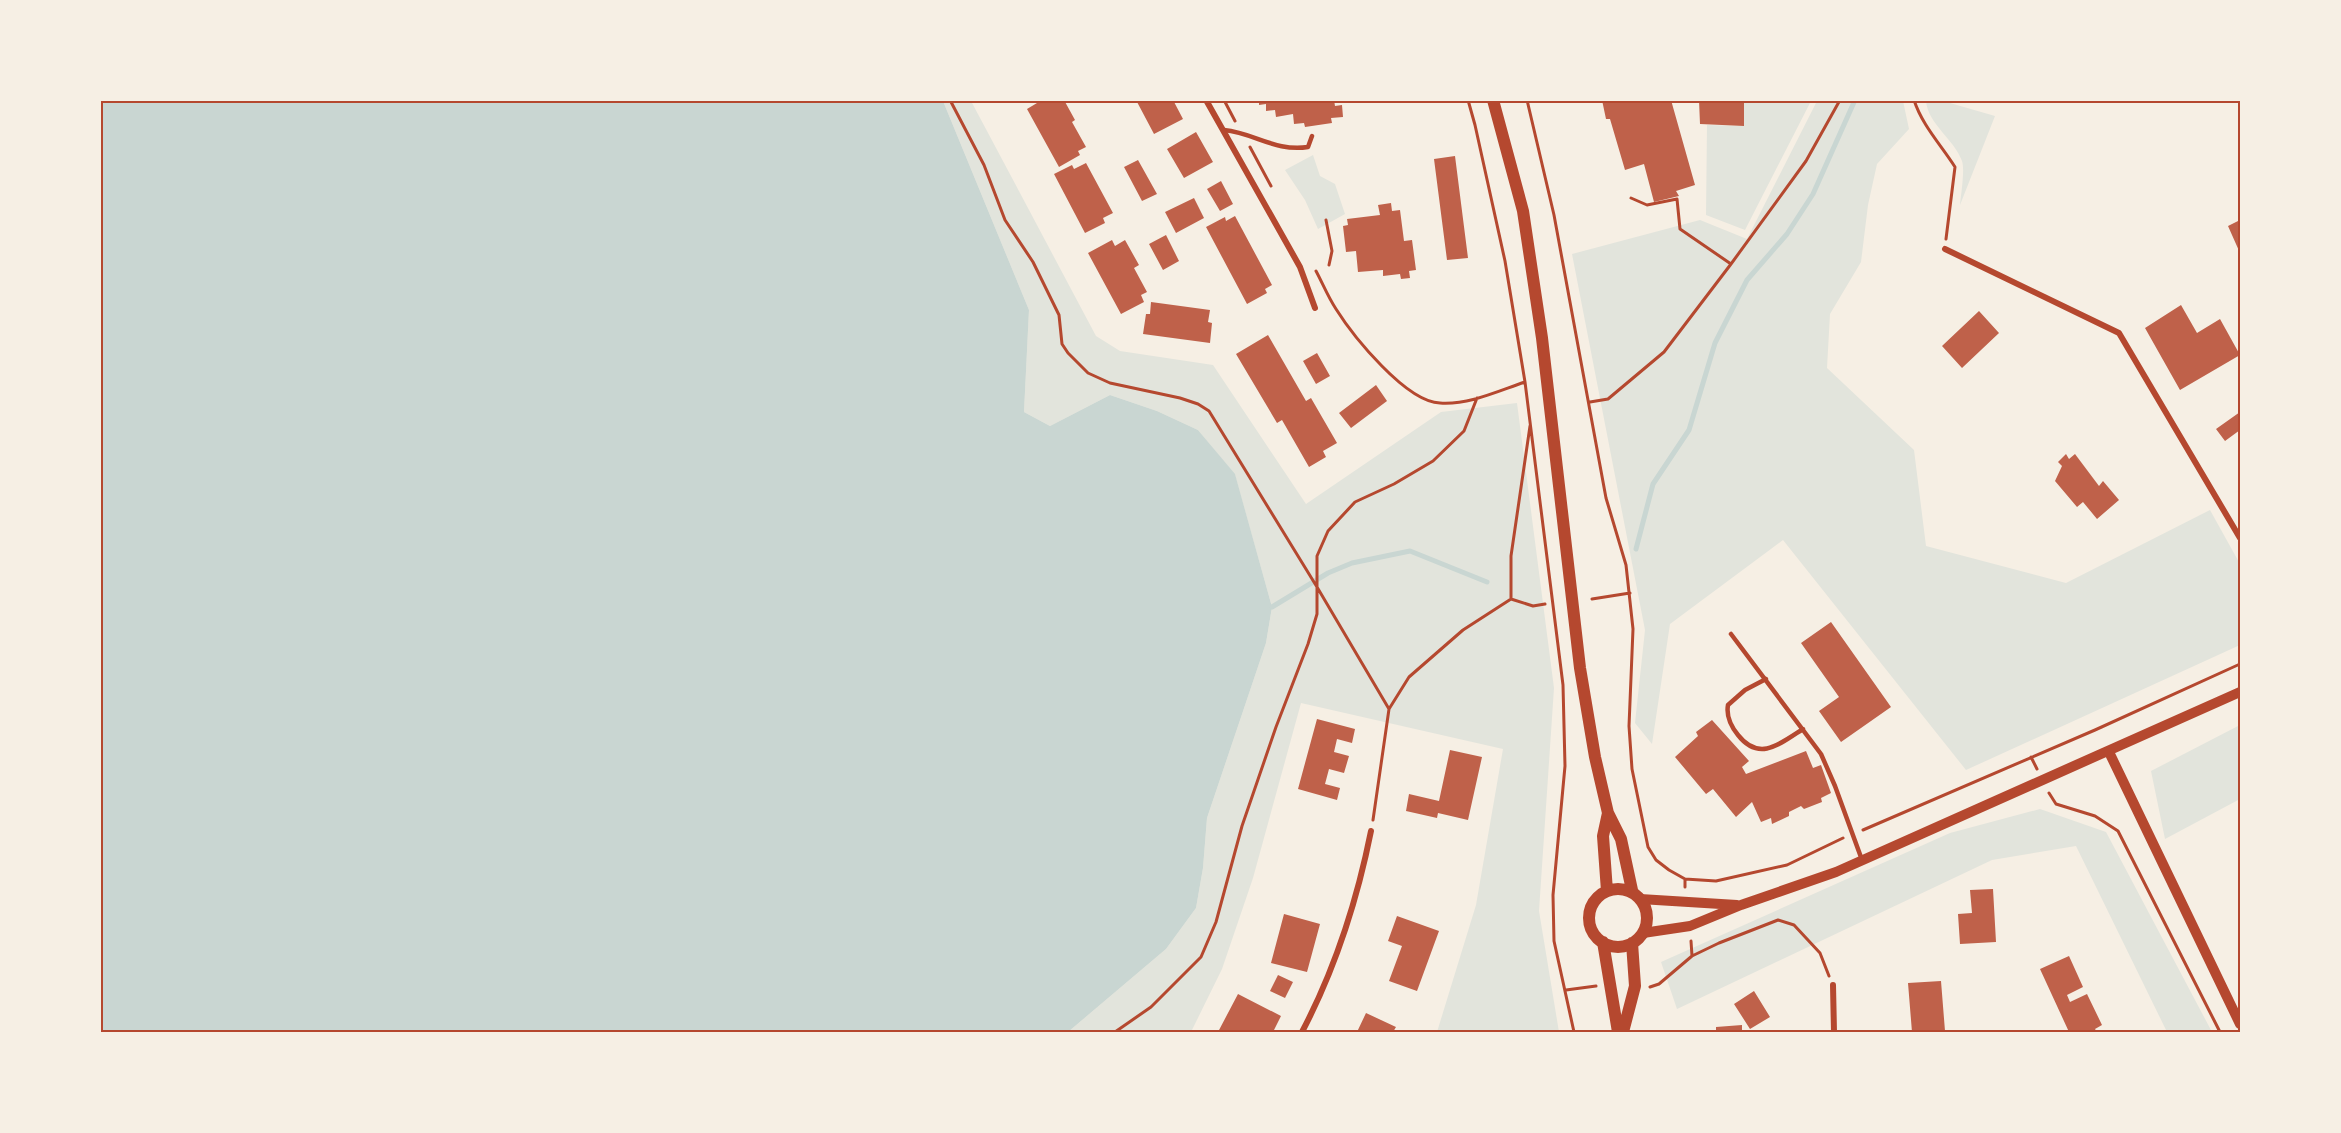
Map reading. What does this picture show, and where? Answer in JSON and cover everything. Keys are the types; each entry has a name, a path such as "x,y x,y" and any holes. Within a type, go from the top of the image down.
{"main road":[{"path":"1493,100 1523,210 1542,338 1580,668 1595,757 1608,813 1621,840 1636,895 1647,916 1643,933 1632,943 1620,947 1603,942 1591,929 1590,910 1600,895 1616,889 1636,895"},
{"path":"1607,891 1603,836 1608,813"},
{"path":"1603,942 1621,1032"},
{"path":"1621,1032 1635,986 1632,943"}],"street":[{"path":"1206,100 1300,267 1315,308"},
{"path":"1945,249 2119,333 2241,538"},
{"path":"1643,933 1690,926 1862,860 2241,692"},
{"path":"2109,752 2241,1024"},
{"path":"1302,1032 1340,948 1371,831"},
{"path":"1636,895 1685,903 1741,905"},
{"path":"1833,985 1834,1032"}],"lane":[{"path":"1224,130 1241,132 1273,146 1292,149 1308,147 1312,136"},
{"path":"1731,634 1821,754 1862,860"},
{"path":"1766,679 1745,690 1728,705 1726,715 1736,732 1746,745 1759,749 1770,748 1803,729"}],"path":[{"path":"950,100 984,165 1005,220 1034,262 1059,315 1062,344 1068,353 1088,373 1110,382 1180,398 1198,404 1209,411 1389,709"},
{"path":"1468,100 1476,125 1504,261 1525,382 1563,685 1565,765 1553,895 1554,941 1574,1032"},
{"path":"1527,100 1554,215 1606,498 1626,565 1634,629 1629,726 1635,780 1648,847 1656,860 1685,879 1716,881 1787,865 1852,834 2241,664"},
{"path":"1590,402 1608,399 1664,352 1806,161 1840,100"},
{"path":"1914,100 1920,118 1955,166 1945,249"},
{"path":"1631,198 1647,205 1677,199 1680,229 1731,264"},
{"path":"1326,220 1332,251 1329,266"},
{"path":"1335,308 1358,341 1388,372 1413,393 1438,404 1477,398 1525,382"},
{"path":"1115,1032 1151,1007 1200,957 1216,922 1242,826 1317,614 1317,556 1328,531 1355,502 1394,484 1433,461 1464,431 1477,398"},
{"path":"1511,599 1511,556 1530,422"},
{"path":"1592,599 1630,593"},
{"path":"1511,599 1533,606 1545,604"},
{"path":"1371,831 1389,709 1410,677 1463,630 1511,599"},
{"path":"2031,757 2056,804 2095,816 2118,831 2220,1032"},
{"path":"1685,879 1685,903"},
{"path":"1690,926 1692,956 1778,920 1794,925 1820,953 1833,985"}],"shaded area":[{"path":"101,100 943,101 1029,310 1024,412 1050,426 1110,395 1157,411 1198,430 1235,474 1272,607 1266,643 1207,818 1203,868 1196,908 1166,949 1068,1032 101,1032"},
{"path":"943,101 971,101 1096,336 1120,351 1213,365 1306,504 1441,412 1517,403 1554,688 1539,911 1559,1032 1437,1032 1476,905 1503,749 1301,703 1253,878 1222,969 1191,1032 1068,1032 1166,949 1196,908 1203,868 1207,818 1266,643 1272,607 1235,475 1198,430 1157,411 1110,395 1050,426 1024,412 1029,310"},
{"path":"1744,101 1811,101 1745,230 1706,215 1707,125 1744,126"},
{"path":"1817,101 1903,101 1909,129 1877,164 1868,205 1861,262 1830,314 1827,368 1914,450 1926,546 2066,583 2210,510 2240,564 2240,645 1966,770 1783,540 1670,624 1652,744 1635,723 1645,630 1572,254 1700,220 1747,239"},
{"path":"1926,101 1943,101 1995,116 1960,205 1962,161 1931,117"},
{"path":"1313,155 1320,176 1335,184 1345,214 1318,229 1305,200 1285,170"},
{"path":"2240,725 2240,799 2165,839 2151,771"},
{"path":"2040,809 2106,832 2212,1032 2167,1032 2076,846 1992,860 1677,1009 1661,962 1950,833"}],"building":[{"path":"1042,100 1064,100 1075,120 1072,122 1086,147 1078,151 1080,155 1059,167 1027,109"},
{"path":"1136,100 1173,100 1183,119 1154,134"},
{"path":"1259,100 1334,100 1335,106 1342,105 1343,117 1331,118 1332,123 1305,127 1304,123 1294,124 1293,114 1276,117 1275,110 1266,111 1266,104 1259,105"},
{"path":"1602,100 1671,100 1695,185 1676,191 1679,196 1654,202 1644,164 1625,170 1610,119 1606,119"},
{"path":"1699,100 1744,100 1744,126 1700,124"},
{"path":"1196,132 1213,162 1184,178 1167,149"},
{"path":"1455,156 1468,258 1447,260 1434,159"},
{"path":"1138,160 1157,194 1142,201 1124,167"},
{"path":"1086,163 1113,213 1103,218 1105,223 1085,233 1054,174 1072,165 1074,169"},
{"path":"1221,181 1233,204 1220,211 1207,189"},
{"path":"1194,198 1204,218 1176,233 1165,212"},
{"path":"1391,203 1392,211 1400,210 1404,241 1412,240 1416,270 1409,271 1410,278 1401,279 1400,274 1383,276 1383,270 1358,272 1356,251 1346,252 1343,226 1348,225 1347,219 1380,215 1378,205"},
{"path":"1235,216 1272,285 1265,289 1267,293 1247,304 1206,227 1225,217 1226,221"},
{"path":"2240,220 2240,253 2228,226"},
{"path":"1166,235 1179,261 1163,270 1149,244"},
{"path":"1112,240 1115,246 1125,240 1139,265 1134,268 1147,292 1141,295 1144,302 1121,314 1088,253"},
{"path":"1151,302 1210,310 1208,322 1212,323 1210,343 1143,334 1146,314 1150,314"},
{"path":"2181,305 2197,333 2220,319 2240,355 2180,390 2145,328"},
{"path":"1979,311 1999,333 1962,368 1942,346"},
{"path":"1268,335 1306,401 1311,398 1337,443 1323,451 1326,457 1309,467 1282,420 1277,423 1236,354"},
{"path":"1317,353 1330,376 1316,384 1303,361"},
{"path":"1376,385 1387,401 1351,428 1339,413"},
{"path":"2240,412 2240,430 2225,441 2216,429"},
{"path":"2066,454 2069,459 2075,454 2099,486 2103,481 2119,500 2097,519 2083,502 2077,507 2055,481 2062,466 2058,462"},
{"path":"1831,622 1891,707 1841,742 1819,711 1839,697 1801,643"},
{"path":"1317,719 1355,729 1352,743 1337,739 1334,752 1349,756 1344,773 1329,769 1325,784 1340,788 1337,800 1298,789"},
{"path":"1712,720 1749,761 1742,767 1746,774 1806,751 1813,768 1821,765 1831,793 1821,798 1822,802 1804,809 1801,806 1789,812 1789,816 1772,824 1771,818 1761,822 1752,802 1736,817 1713,789 1706,794 1675,757 1698,736 1696,732"},
{"path":"1450,750 1482,757 1468,820 1438,813 1437,818 1406,811 1409,794 1439,801"},
{"path":"1993,889 1996,942 1960,944 1958,914 1972,913 1970,890"},
{"path":"1284,914 1320,924 1307,972 1271,963"},
{"path":"1397,916 1439,931 1417,991 1389,981 1402,946 1388,941"},
{"path":"2069,956 2083,987 2067,995 2070,1002 2087,994 2102,1025 2095,1029 2097,1032 2069,1032 2040,969"},
{"path":"1278,975 1293,982 1285,998 1270,991"},
{"path":"1941,981 1945,1031 1912,1032 1908,983"},
{"path":"1754,991 1770,1017 1750,1029 1734,1004"},
{"path":"1238,994 1281,1016 1273,1032 1218,1032"},
{"path":"1366,1013 1396,1027 1393,1032 1357,1032"},
{"path":"1742,1025 1742,1032 1716,1032 1716,1027"}],"waterway":[{"path":"1636,549 1653,484 1689,430 1715,343 1747,280 1787,234 1813,194 1855,100"},
{"path":"1272,607 1328,573 1352,563 1410,551 1487,582"}]}
